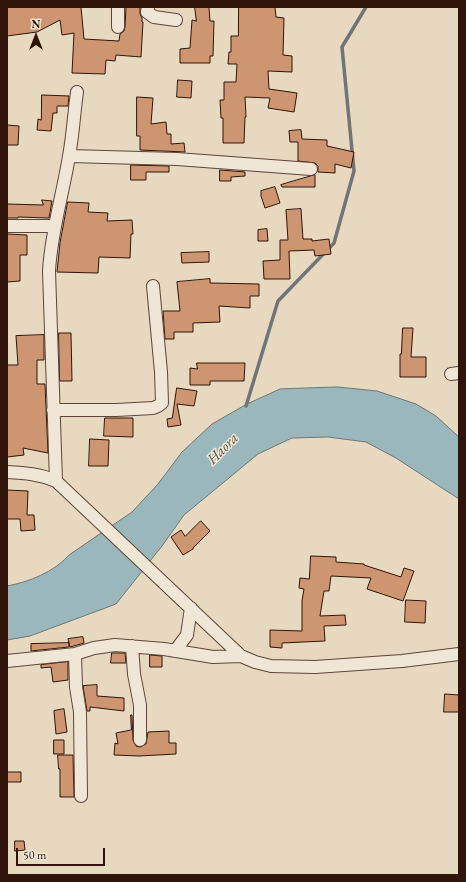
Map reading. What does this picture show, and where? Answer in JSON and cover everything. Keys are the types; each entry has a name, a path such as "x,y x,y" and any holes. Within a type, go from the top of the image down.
{"street":[{"path":"118,7 118,27"},
{"path":"148,7 147,12 154,17 176,20"},
{"path":"56,481 49,271 50,252 69,156 77,92"},
{"path":"69,156 177,159 311,169"},
{"path":"7,226 55,226"},
{"path":"53,410 116,410 153,408 162,403 152,286"},
{"path":"7,472 27,473 56,481 241,656 255,662 271,666 315,667 395,662 459,654"},
{"path":"175,651 187,635 187,605"},
{"path":"7,661 75,654 106,646 132,646 213,657 241,656"},
{"path":"132,646 134,674 140,705 140,740"},
{"path":"75,654 76,687 80,712 81,796"}],"water":[{"name":"Haora","path":"338,387 377,391 416,404 436,416 459,437 459,499 396,458 366,442 328,437 292,438 258,454 184,515 162,546 116,604 30,636 7,640 7,586 24,582 49,571 69,555 132,512 158,484 182,452 212,424 247,404 280,389"}],"building":[{"path":"7,7 81,7 84,39 119,41 120,34 124,31 125,27 126,7 140,7 140,14 143,22 141,57 116,55 115,61 106,60 105,74 72,73 74,33 62,35 60,20 37,32 7,36"},
{"path":"195,7 209,7 210,21 214,21 213,56 210,56 210,63 180,63 180,49 190,48 192,20 196,21"},
{"path":"239,7 275,7 276,17 284,18 283,55 292,56 292,72 268,71 269,89 297,93 294,112 268,108 270,98 245,97 246,117 244,143 223,143 223,118 221,118 220,100 224,100 224,82 236,82 237,64 228,64 229,52 231,52 231,36 238,36"},
{"path":"178,80 192,81 191,98 177,97"},
{"path":"42,95 69,96 68,106 57,106 57,113 53,113 51,131 37,130 38,119 41,120"},
{"path":"137,97 153,98 151,124 166,122 167,134 171,134 171,144 184,143 185,152 140,150 140,136 137,136"},
{"path":"7,125 19,126 18,145 7,145"},
{"path":"301,130 302,139 327,140 327,146 354,152 351,168 335,164 335,173 318,172 318,166 315,163 298,161 298,142 290,142 289,131"},
{"path":"131,165 169,166 169,172 146,172 146,180 131,180"},
{"path":"220,170 245,172 245,176 231,177 231,181 220,181"},
{"path":"315,175 315,187 282,187 281,185"},
{"path":"275,187 280,203 265,208 261,191"},
{"path":"42,200 52,201 49,218 7,218 7,204 43,205"},
{"path":"68,202 89,203 88,212 108,213 107,221 132,220 133,234 131,234 130,258 99,257 98,273 57,272 60,243"},
{"path":"301,209 303,239 312,239 312,241 329,239 331,254 315,256 314,250 289,251 290,279 264,279 263,261 280,260 280,240 288,240 286,210"},
{"path":"267,229 268,241 258,241 258,230"},
{"path":"7,234 27,235 27,255 20,255 20,281 7,282"},
{"path":"209,252 209,262 182,263 181,253"},
{"path":"210,279 210,283 259,284 259,296 250,296 250,308 219,306 220,322 193,323 193,332 174,332 174,339 165,339 163,311 180,311 177,282"},
{"path":"403,328 413,328 411,357 426,357 426,377 400,377 400,354"},
{"path":"59,333 71,333 72,381 60,381"},
{"path":"44,335 44,360 37,360 37,384 45,384 48,453 23,448 24,455 7,457 7,365 18,365 16,336"},
{"path":"197,363 245,363 244,381 210,381 210,385 190,385 190,368 197,369"},
{"path":"177,388 197,391 194,406 177,404 181,425 168,427 167,419 172,418"},
{"path":"105,418 133,418 133,437 104,436"},
{"path":"90,439 109,440 108,466 89,466"},
{"path":"7,490 28,491 27,515 34,515 35,530 21,531 20,519 7,519"},
{"path":"201,521 210,531 193,549 183,555 171,537 181,530 185,536"},
{"path":"311,556 336,557 336,562 364,564 401,577 404,568 414,571 403,601 367,589 371,578 331,576 329,591 324,591 320,616 345,615 346,625 324,626 325,641 282,643 282,648 270,647 270,630 302,631 302,601 304,589 299,588 300,578 309,579"},
{"path":"406,600 426,601 425,623 405,622"},
{"path":"83,637 84,643 70,647 68,639"},
{"path":"69,643 69,647 31,651 31,644"},
{"path":"112,653 125,653 126,663 111,663"},
{"path":"150,655 162,656 162,667 150,667"},
{"path":"68,662 68,680 53,682 51,667 41,668 41,665"},
{"path":"97,685 97,696 124,698 124,711 90,707 90,711 87,711 83,686"},
{"path":"445,694 459,695 459,712 444,712"},
{"path":"64,709 67,732 56,734 54,711"},
{"path":"131,715 133,740 136,746 140,747 146,744 148,732 169,731 169,743 176,743 176,754 139,756 114,755 115,743 118,744 116,733 131,730"},
{"path":"54,740 64,740 64,754 54,754"},
{"path":"58,755 73,755 74,797 60,797 60,769"},
{"path":"7,772 21,772 21,782 7,782"},
{"path":"15,841 24,841 25,850 15,851"}],"waterway":[{"path":"246,406 278,301 334,243 354,171 342,47 366,7"}]}
